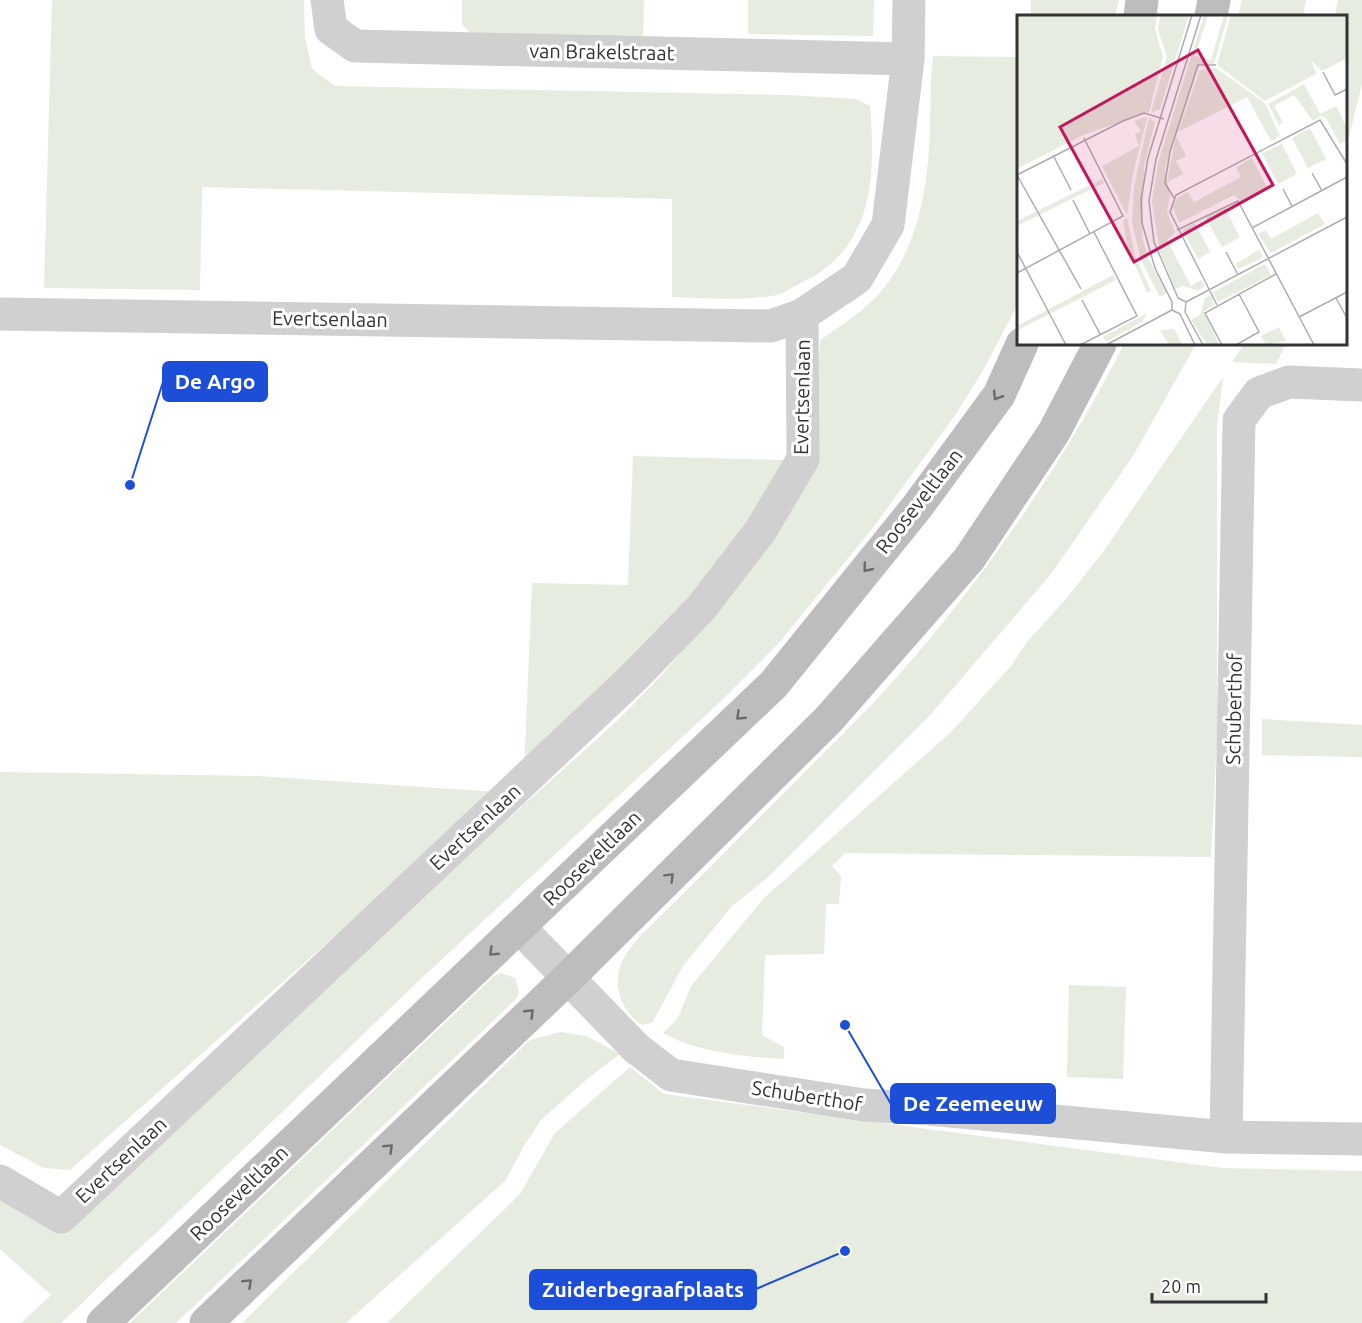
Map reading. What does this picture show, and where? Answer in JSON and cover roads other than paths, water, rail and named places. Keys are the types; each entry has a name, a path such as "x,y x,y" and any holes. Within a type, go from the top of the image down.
{"main road":[{"path":"1140,15 1142,0"},
{"path":"1211,15 1214,0"},
{"name":"Rooseveltlaan","path":"102,1323 774,684 917,507 999,395 1022,345"},
{"path":"206,1323 568,978 829,719 969,559 1054,432 1099,345"}],"street":[{"name":"van Brakelstraat","path":"327,0 331,29 355,46 908,59"},
{"name":"Evertsenlaan","path":"0,314 771,326 802,315 857,278 888,225 908,59 909,0"},
{"name":"Evertsenlaan","path":"0,1180 62,1217 635,676 700,608 760,530 803,459 802,315"},
{"name":"Schuberthof","path":"1226,1137 1239,420 1259,393 1289,382 1362,385"},
{"name":"Schuberthof","path":"519,927 636,1048 671,1075 864,1105 1226,1137 1362,1139"}],"place":[{"name":"De Argo","path":"130,485"},
{"name":"De Zeemeeuw","path":"845,1025"},
{"name":"Zuiderbegraafplaats","path":"845,1251"}]}
